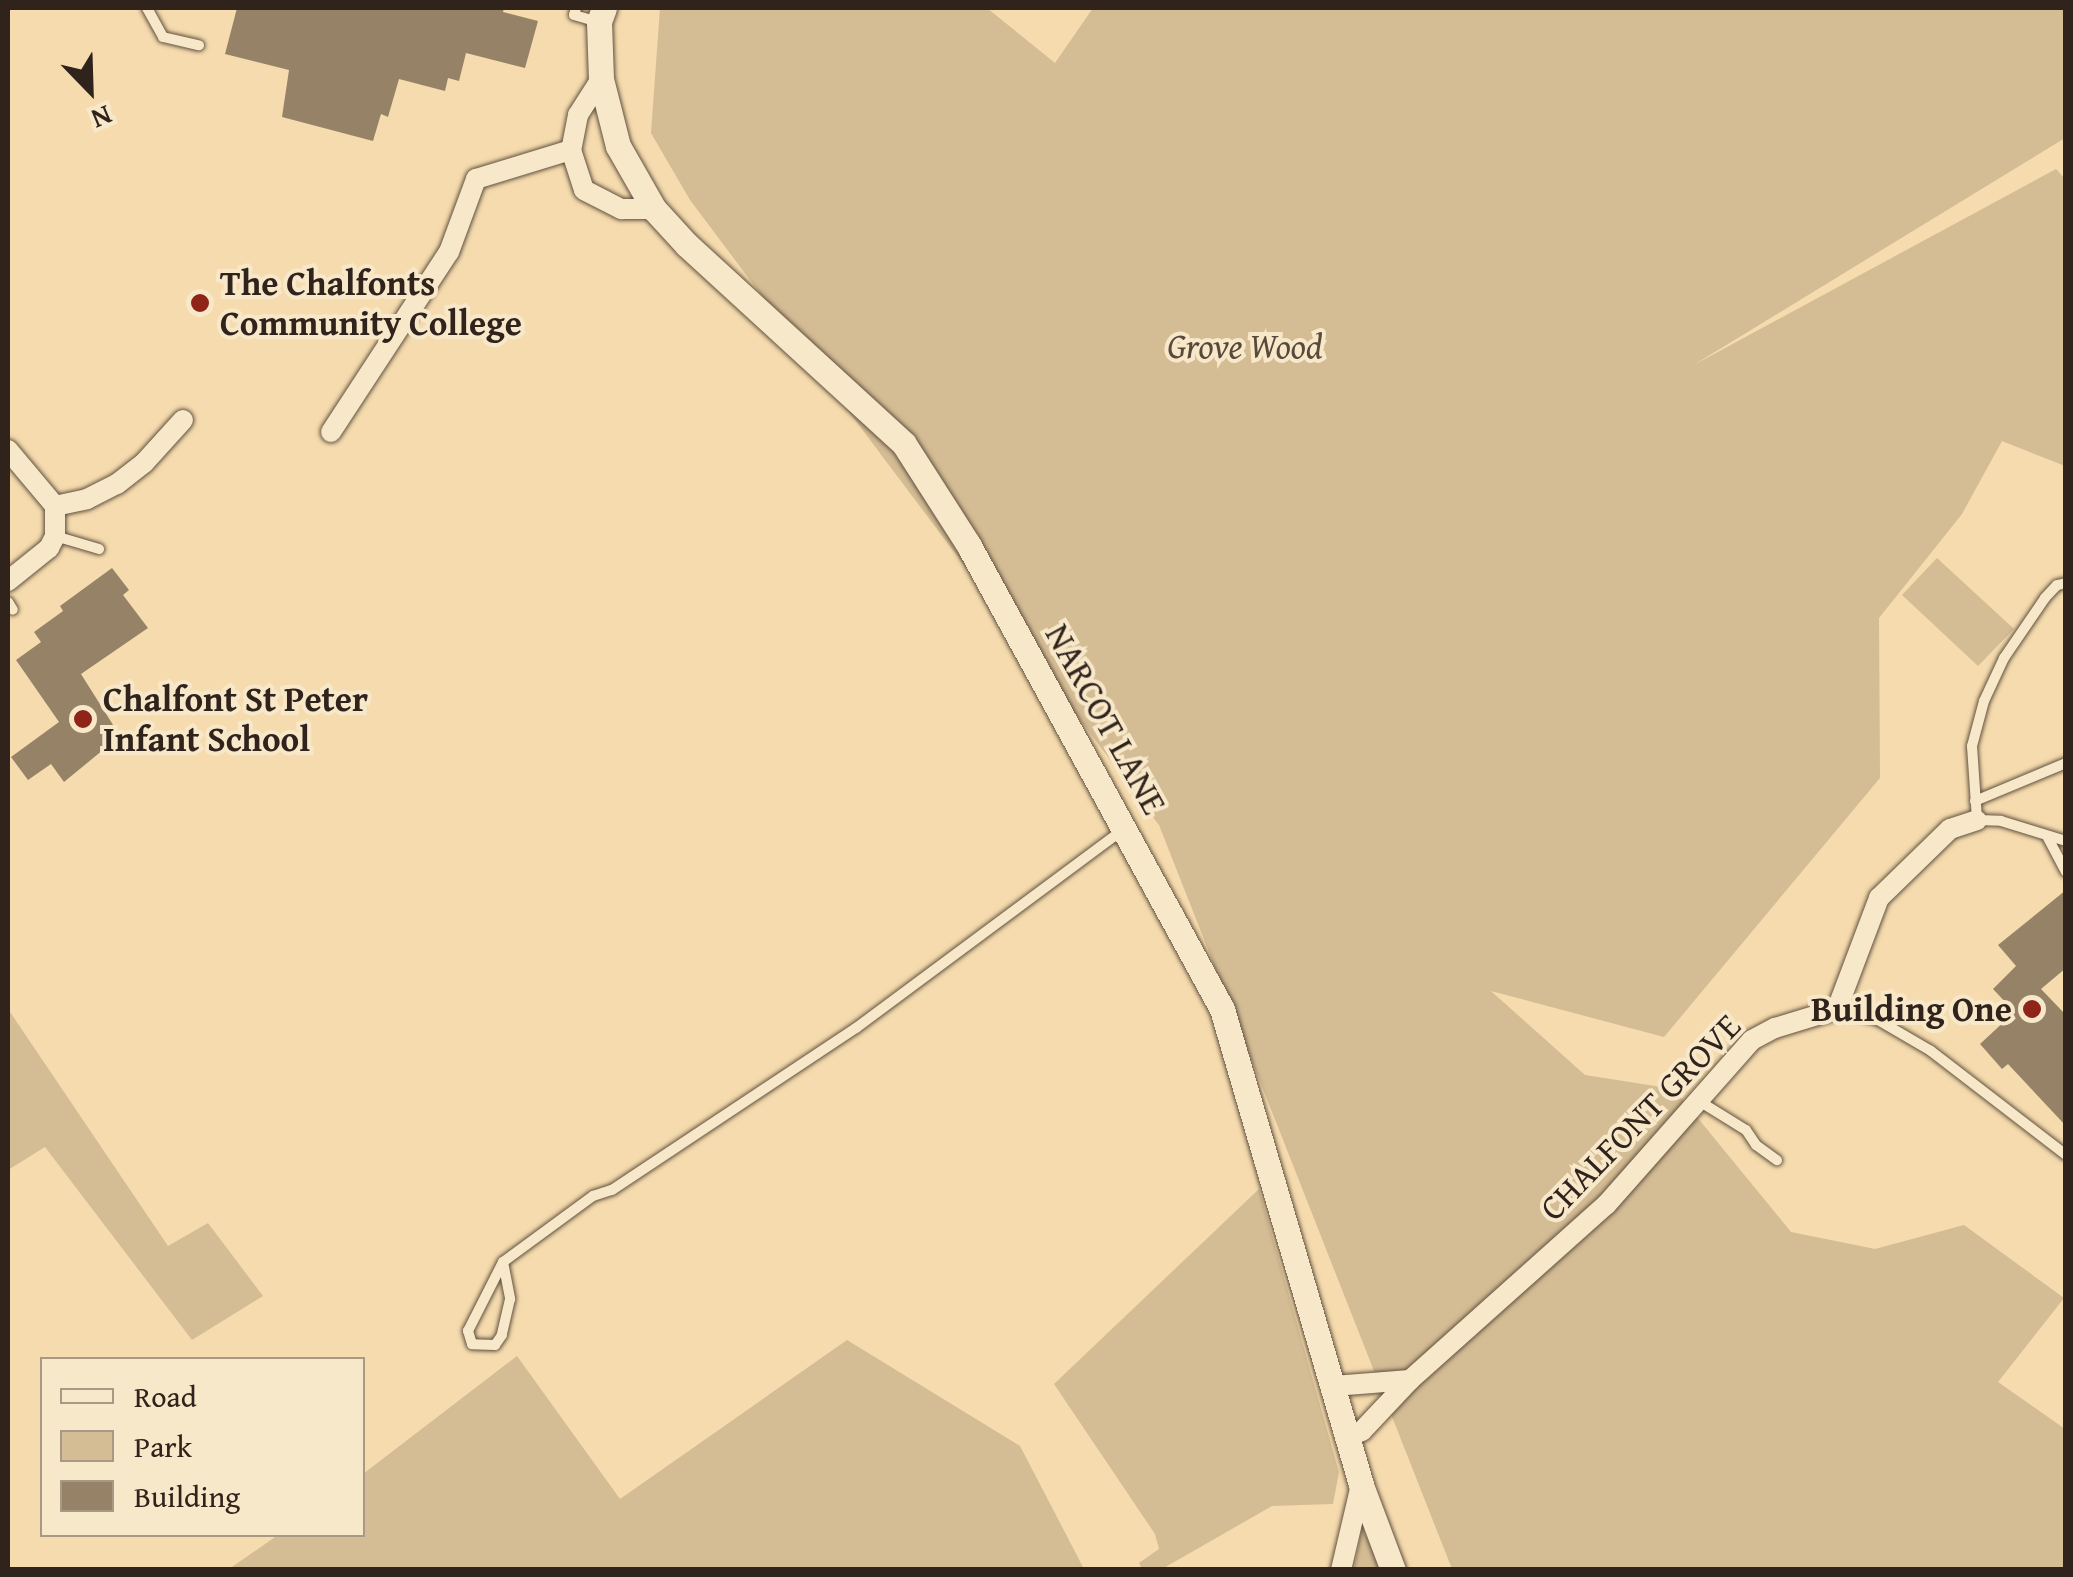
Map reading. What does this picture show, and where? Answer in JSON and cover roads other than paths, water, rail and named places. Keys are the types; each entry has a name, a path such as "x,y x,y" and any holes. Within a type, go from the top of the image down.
{"street":[{"name":"NARCOT LANE","path":"601,15 602,78 618,146 654,209 687,245 904,444 968,544 1222,1009 1362,1485 1393,1570"},
{"path":"602,78 578,115 571,150 584,190 621,209 654,209"},
{"path":"331,432 449,252 476,179 571,150"},
{"path":"55,506 87,499 116,484 144,463 183,420"},
{"path":"8,450 55,506 55,536 49,548 8,581"},
{"path":"1837,1009 1879,898 1950,829 1976,810"},
{"name":"CHALFONT GROVE","path":"1349,1436 1362,1430 1410,1380 1606,1205 1752,1040 1774,1028 1837,1009"},
{"path":"1334,1386 1410,1380"},
{"path":"1341,1570 1362,1485"}],"lane":[{"path":"147,8 164,36 199,45"},
{"path":"576,8 574,15 601,15"},
{"path":"55,536 99,549"},
{"path":"1976,810 1972,746 1984,701 2004,658 2045,598 2057,585 2066,584"},
{"path":"1976,810 2066,763"},
{"path":"1976,810 2066,842"},
{"path":"503,1262 510,1299 502,1335 495,1345 472,1344 468,1331 503,1262 593,1196 612,1190 856,1028 1126,828"},
{"path":"2048,838 2066,872"},
{"path":"1837,1009 1878,1020 1931,1051 2066,1156"},
{"path":"1698,1101 1746,1130 1756,1145 1777,1160"}],"place":[{"name":"The Chalfonts Community College","path":"200,303"},
{"name":"Chalfont St Peter Infant School","path":"83,719"},
{"name":"Building One","path":"2032,1009"}],"park label":[{"name":"Grove Wood","path":"1245,346"}]}
